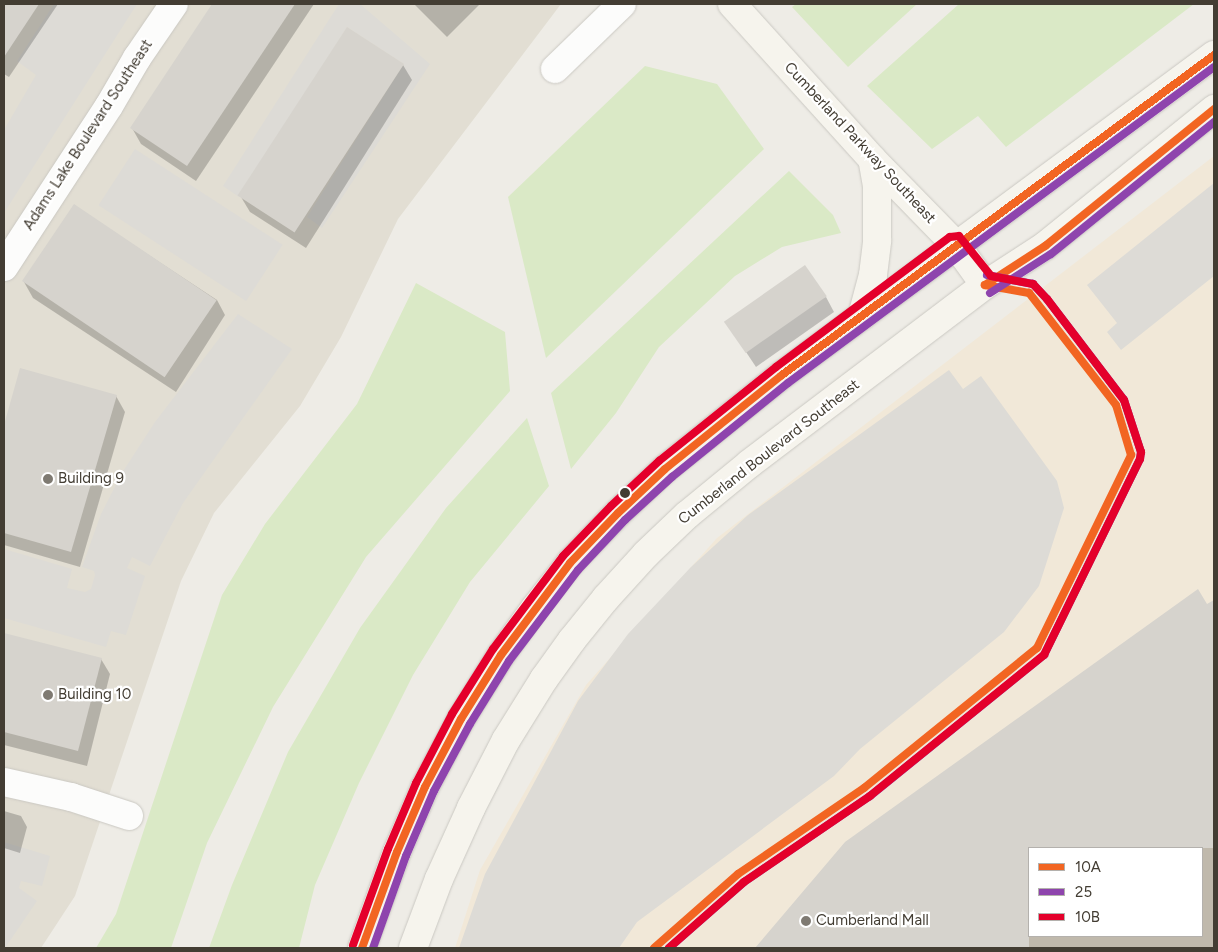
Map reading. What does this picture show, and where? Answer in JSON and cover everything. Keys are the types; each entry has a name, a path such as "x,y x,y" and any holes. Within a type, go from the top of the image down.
{"main road":[{"name":"Cumberland Parkway Southeast","path":"732,4 872,159 956,245 986,285"},
{"path":"362,948 397,852 425,787 461,719 501,655 534,608 570,563 618,513 665,469 782,375 1214,54"},
{"name":"Cumberland Boulevard Southeast","path":"413,948 439,879 471,808 506,740 544,679 606,598 646,554 687,515 749,464 986,285 1045,246 1214,109"},
{"path":"862,316 873,275 877,240 877,186 872,159"}],"street":[{"name":"Adams Lake Boulevard Southeast","path":"4,268 109,106 137,58 174,4"},
{"path":"555,69 622,4"},
{"path":"4,782 71,797 130,816"}],"shaded area":[{"path":"4,4 561,4 398,219 341,337 300,406 214,513 181,581 75,896 41,948 4,948"},
{"path":"54,4 137,4 4,213 4,130 36,75 17,61"},
{"path":"339,4 360,4 430,64 322,228 307,217 404,64 347,27 239,197 223,186"},
{"path":"135,149 283,245 246,301 99,205"},
{"path":"1214,156 1214,948 455,948 480,870 586,685 717,538"},
{"path":"1214,183 1214,276 1121,350 1107,332 1117,323 1087,285"},
{"path":"238,314 292,349 183,503 150,566 132,557 127,568 145,576 126,635 111,631 106,647 4,618 4,549 72,569 67,588 85,592 91,589 95,575 94,571 82,567 101,514 122,473 155,422"},
{"path":"949,370 963,389 981,376 1057,481 1064,508 1039,586 1004,632 860,749 834,776 637,922 619,948 459,948 485,874 578,701 628,634 691,567 748,515"},
{"path":"4,842 50,856 42,886 21,881 19,888 37,901 5,948"}],"green space":[{"path":"796,4 917,4 848,67 792,7"},
{"path":"959,4 1194,4 1006,147 978,116 932,149 867,86"},
{"path":"645,66 717,84 764,149 546,358 508,197"},
{"path":"789,171 833,215 841,233 782,247 735,276 659,347 616,413 571,469 551,393"},
{"path":"416,283 505,332 510,391 366,557 273,707 207,843 171,948 96,948 116,914 222,595 265,524 357,404"},
{"path":"527,418 549,486 470,582 413,675 359,783 315,885 299,948 209,948 232,885 288,752 360,628 446,508"}],"building":[{"path":"4,4 39,4 4,57"},
{"path":"212,4 295,4 187,166 130,128"},
{"path":"347,27 404,64 295,233 238,196"},
{"path":"74,204 217,300 165,377 22,281"},
{"path":"805,265 827,296 746,353 724,322"},
{"name":"Building 9","path":"20,368 117,395 71,552 4,533 4,425"},
{"path":"1198,589 1207,604 1214,600 1214,848 1028,847 1029,948 755,948 845,842"},
{"name":"Building 10","path":"4,633 102,658 78,751 4,732"}],"transit line":[{"name":"10A","path":"362,948 397,852 425,787 461,719 501,655 570,563 618,513 665,469 782,375 1214,55"},
{"name":"25","path":"373,948 406,856 434,791 470,724 509,661 578,570 625,520 672,477 788,383 1214,67"},
{"name":"10A","path":"985,285 1045,246 1214,109"},
{"name":"25","path":"990,293 1051,254 1214,122"},
{"name":"10B","path":"353,945 388,849 416,783 452,714 493,649 563,556 611,506 659,461 776,367 950,237 959,236 991,276 1033,284 1047,299 1124,400 1141,452 1140,459 1044,655 870,796 744,882 669,948"},
{"name":"25","path":"669,948 744,882 870,796 1044,655 1140,459 1141,452 1124,400 1047,299 1033,284 987,275"},
{"name":"10A","path":"654,948 738,874 864,788 1037,648 1131,455 1116,405 1029,293 985,285"}],"place":[{"name":"Building 9","path":"48,479"},
{"name":"Building 10","path":"48,695"},
{"name":"Cumberland Mall","path":"806,921"}]}
